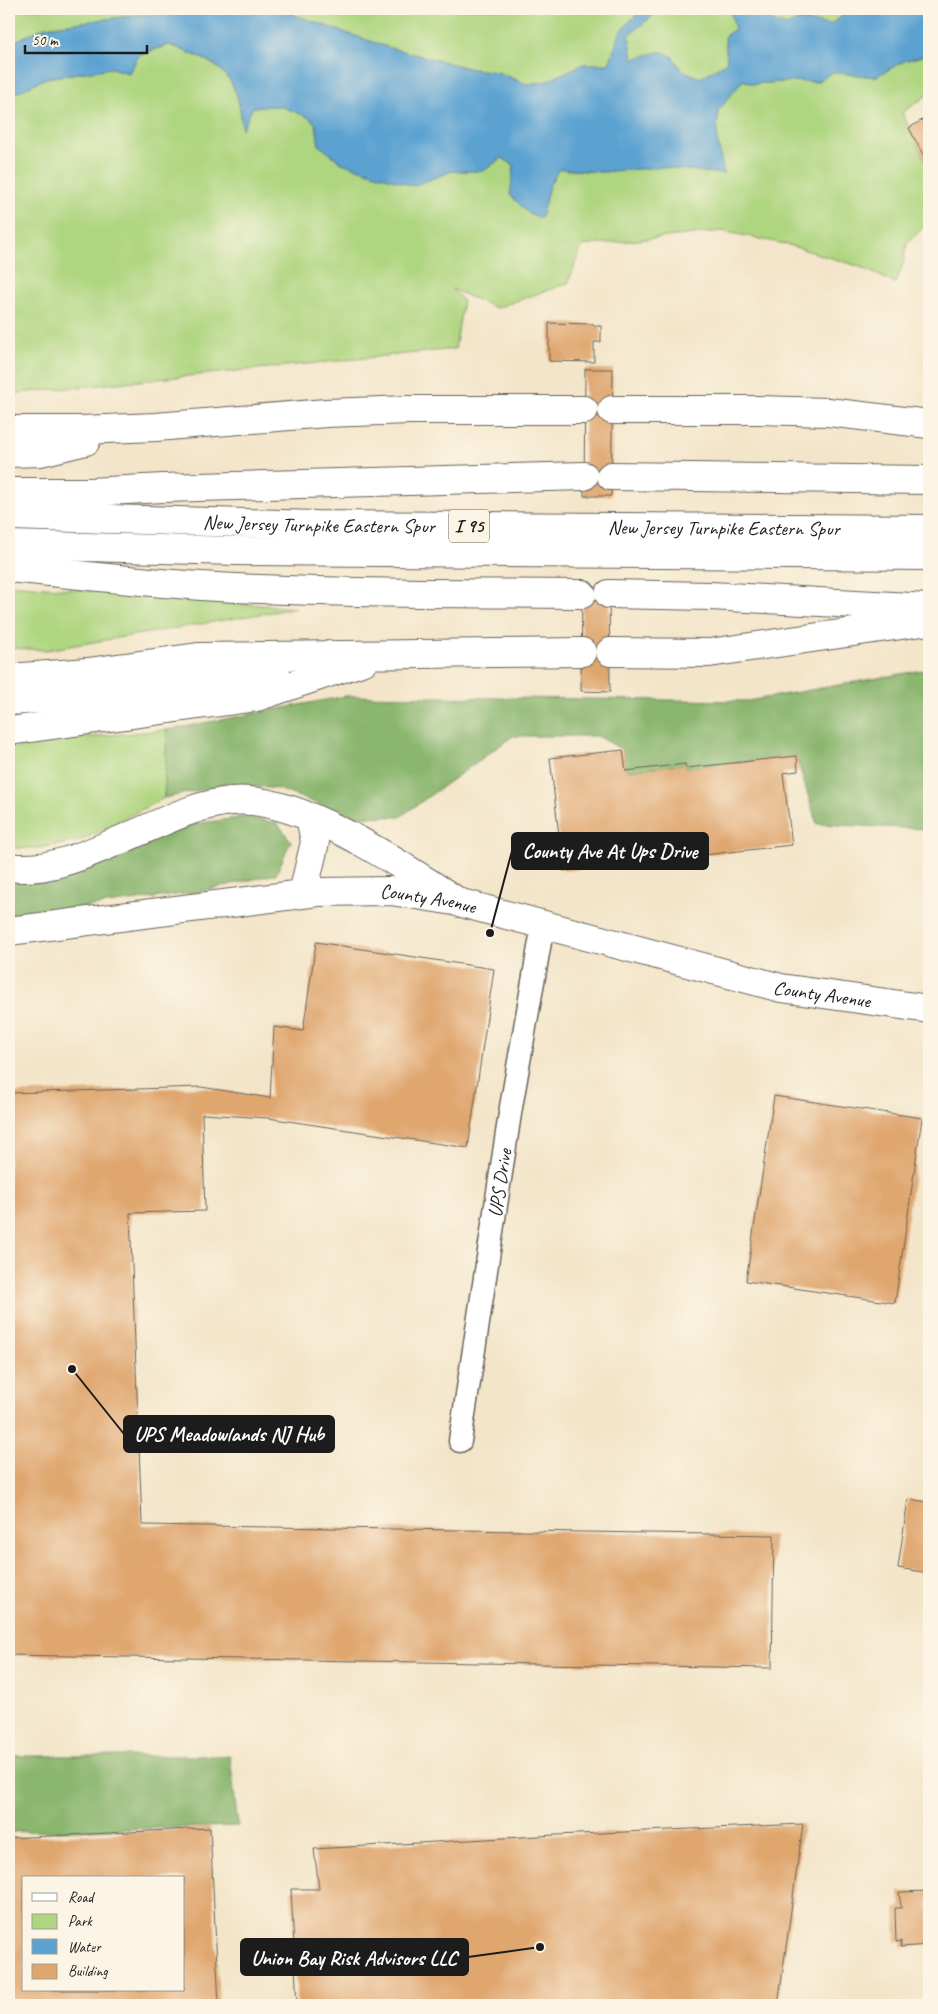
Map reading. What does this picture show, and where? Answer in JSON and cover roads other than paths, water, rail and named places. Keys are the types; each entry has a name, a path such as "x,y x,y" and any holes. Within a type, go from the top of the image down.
{"main road":[{"path":"9,430 156,427 310,414 401,410 584,410"},
{"path":"612,410 828,412 929,424"},
{"path":"9,452 41,452 156,427"},
{"path":"9,492 89,492 163,488 584,476"},
{"path":"611,476 929,480"},
{"path":"9,483 89,484 163,488"},
{"name":"New Jersey Turnpike Eastern Spur","path":"9,516 298,524 929,529"},
{"name":"New Jersey Turnpike Eastern Spur","path":"9,545 245,551 929,556"},
{"path":"9,568 162,583 247,588 350,592 582,594"},
{"path":"609,594 710,596 929,608"},
{"path":"610,652 709,653 929,621"},
{"path":"9,678 88,672 198,657 389,653 582,652"},
{"path":"9,701 112,693 389,653"},
{"path":"9,731 257,697 389,653"},
{"path":"9,867 29,868 57,863 91,852 182,815 215,804 244,800 276,805 329,825 411,871 460,903"},
{"path":"303,893 315,842 310,817"},
{"name":"County Avenue","path":"9,930 303,893 344,890 391,891 460,903 781,988 811,994 929,1009"}],"street":[{"name":"UPS Drive","path":"460,1441 511,1107 542,925"}],"water":[{"path":"163,9 291,9 294,15 390,48 472,69 497,72 526,84 545,82 583,64 609,64 620,33 641,9 654,9 656,13 629,35 633,59 661,51 672,56 682,70 700,78 727,62 725,36 735,29 730,10 728,9 769,9 769,19 786,26 800,20 830,25 851,9 929,9 929,54 904,61 875,77 833,72 816,82 797,81 753,84 743,80 718,111 717,139 724,174 660,167 602,172 559,169 549,186 541,218 528,213 510,195 514,165 502,158 483,171 452,171 413,186 342,163 319,145 316,124 308,117 280,106 253,107 242,129 241,115 235,91 224,73 204,59 171,45 139,55 129,73 111,68 46,78 9,96 9,44 45,27 138,15 156,15"}],"place":[{"name":"County Ave At Ups Drive","path":"490,933"},
{"name":"UPS Meadowlands NJ Hub","path":"72,1369"},
{"name":"Union Bay Risk Advisors LLC","path":"540,1947"}]}
